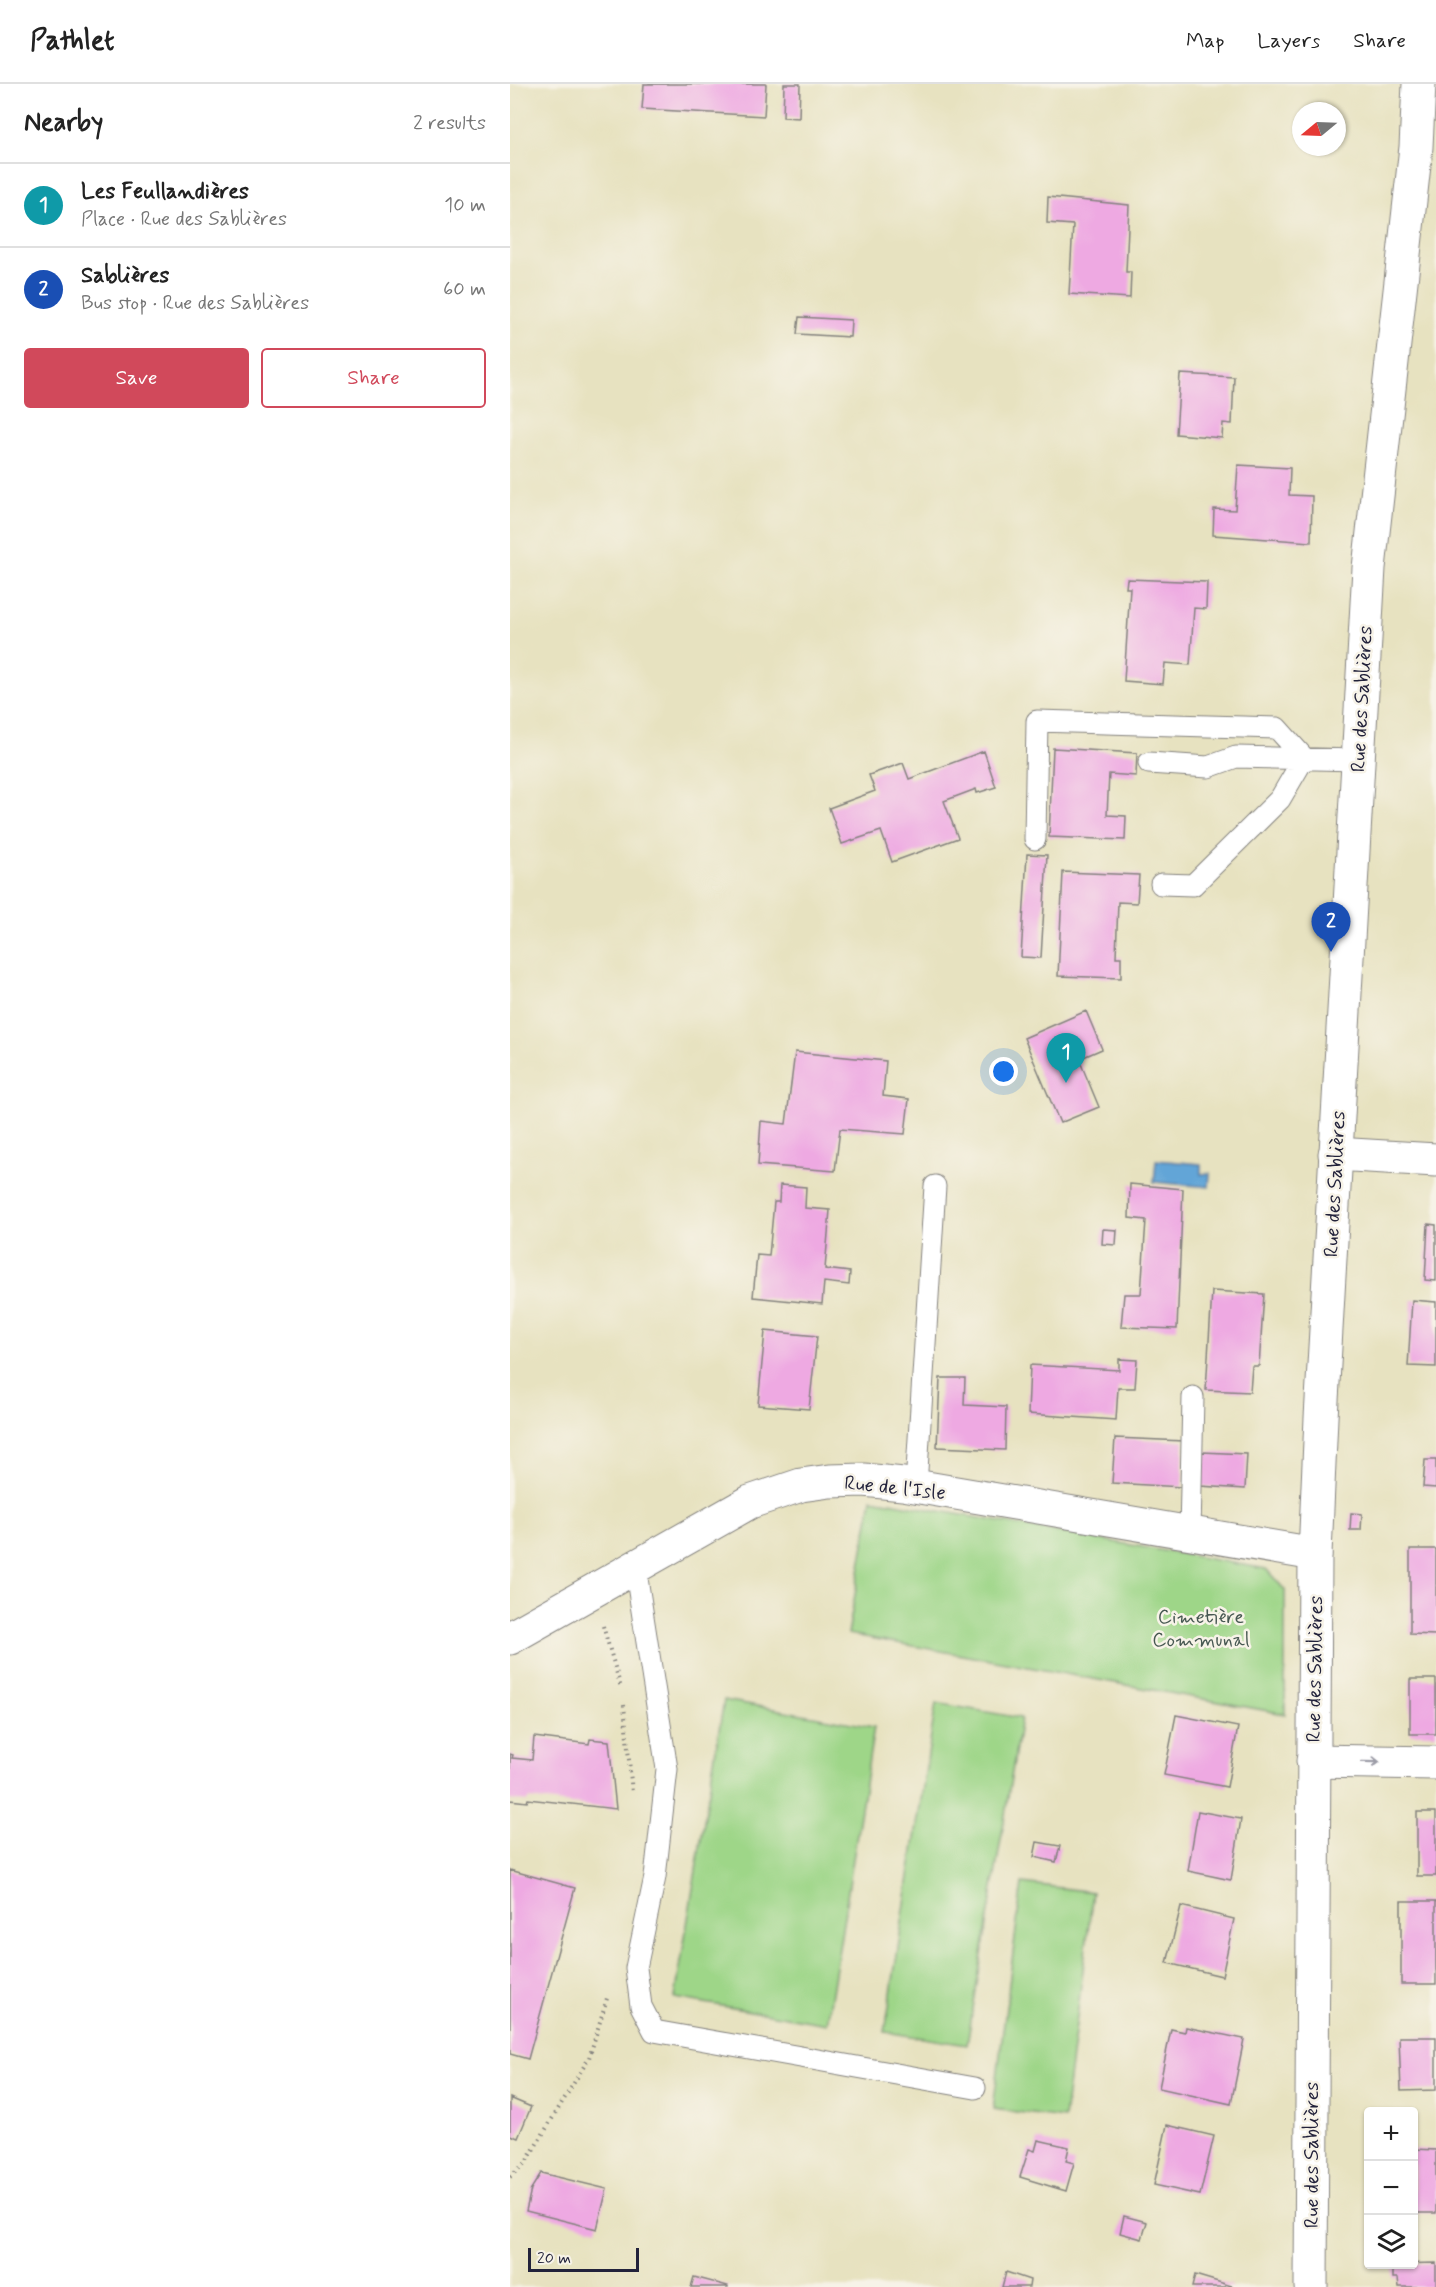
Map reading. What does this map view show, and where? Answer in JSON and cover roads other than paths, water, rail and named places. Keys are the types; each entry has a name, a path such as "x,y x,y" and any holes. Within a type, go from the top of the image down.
{"street":[{"name":"Rue des Sablières","path":"1311,2287 1315,1554 1335,1154 1369,568 1416,147 1419,84"},
{"path":"1335,1154 1436,1160"},
{"name":"Rue de l'Isle","path":"510,1638 722,1515 773,1493 830,1481 864,1480 916,1486 1315,1554"},
{"path":"1313,1761 1436,1763"}],"lane":[{"path":"1035,839 1037,721 1277,728 1304,758"},
{"path":"1149,763 1208,767 1236,757 1357,760"},
{"path":"1161,885 1193,885 1280,799 1304,758"},
{"path":"916,1486 935,1186"},
{"path":"1190,1533 1193,1397"},
{"path":"635,1566 667,1769 655,1876 636,1968 641,2006 654,2031 975,2088"}],"water":[{"path":"1156,1160 1201,1164 1201,1174 1210,1173 1209,1187 1154,1182"}],"place":[{"name":"Sablières","path":"1331,952"},
{"name":"Les Feullandières","path":"1066,1083"}],"park label":[{"name":"Cimetière Communal","path":"1201,1628"}]}
